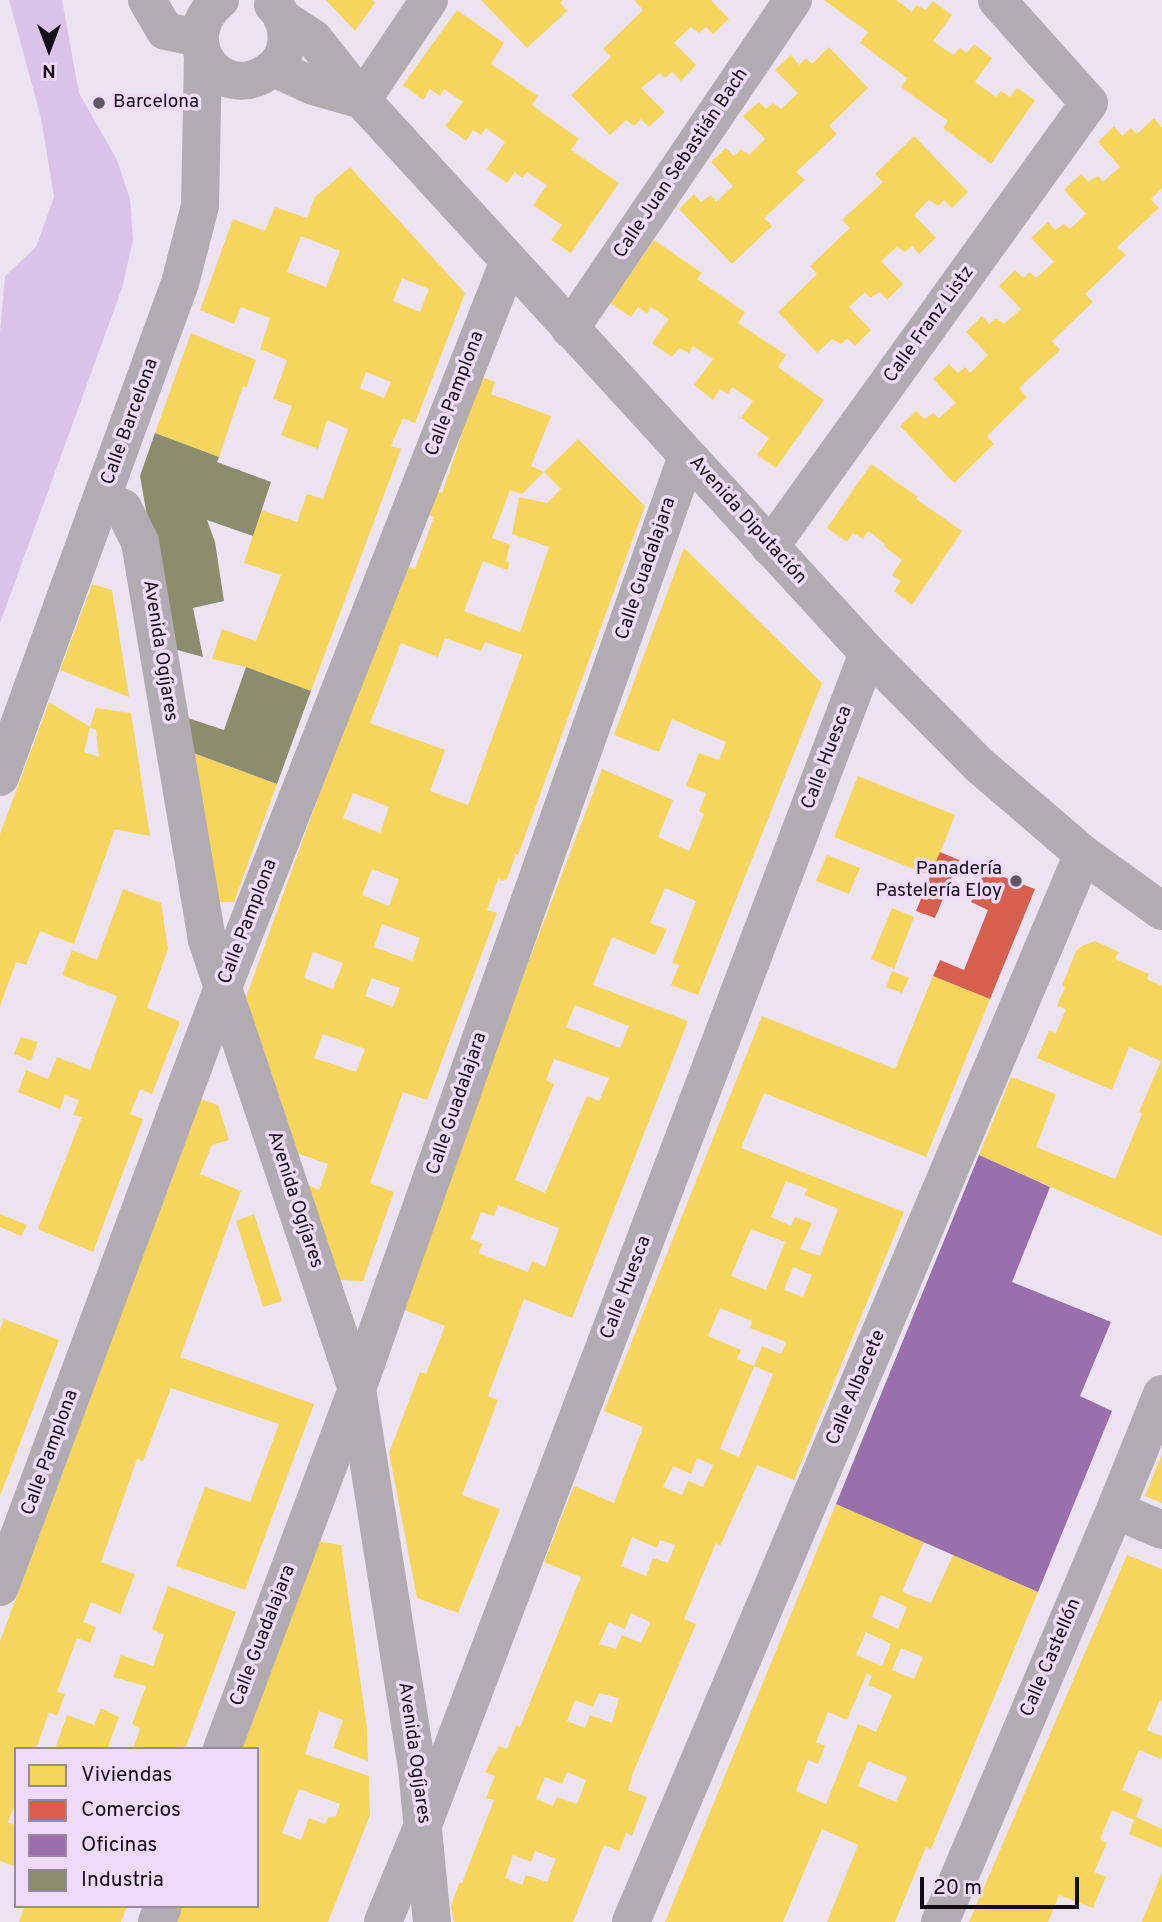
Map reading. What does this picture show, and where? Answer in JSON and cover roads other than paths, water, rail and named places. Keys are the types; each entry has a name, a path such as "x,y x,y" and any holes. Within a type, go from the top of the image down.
{"street":[{"path":"147,0 165,31 201,47 220,75 233,80 256,79 274,68 285,52 287,41 274,9"},
{"path":"201,47 203,18 220,0"},
{"path":"274,68 313,86 362,100 429,0"},
{"name":"Calle Juan Sebastián Bach","path":"570,329 793,0"},
{"name":"Calle Franz Listz","path":"770,547 1089,103 997,0"},
{"name":"Avenida Diputación","path":"274,9 314,39 362,100 868,653 979,765 1083,854 1162,911"},
{"name":"Calle Barcelona","path":"0,776 180,283 200,206 201,47"},
{"name":"Calle Pamplona","path":"0,1587 13,1516 509,261"},
{"name":"Calle Guadalajara","path":"223,1747 357,1389 687,456"},
{"name":"Avenida Ogíjares","path":"103,499 122,508 140,542 207,940 357,1389 417,1768 432,1922"},
{"name":"Calle Huesca","path":"383,1922 423,1825 868,653"},
{"name":"Calle Albacete","path":"631,1922 1083,854"},
{"name":"Calle Castellón","path":"940,1922 1162,1394"},
{"path":"1115,1510 1162,1530"}],"place":[{"name":"Barcelona","path":"99,103"},
{"name":"Panadería Pastelería Eloy","path":"1016,881"}]}
